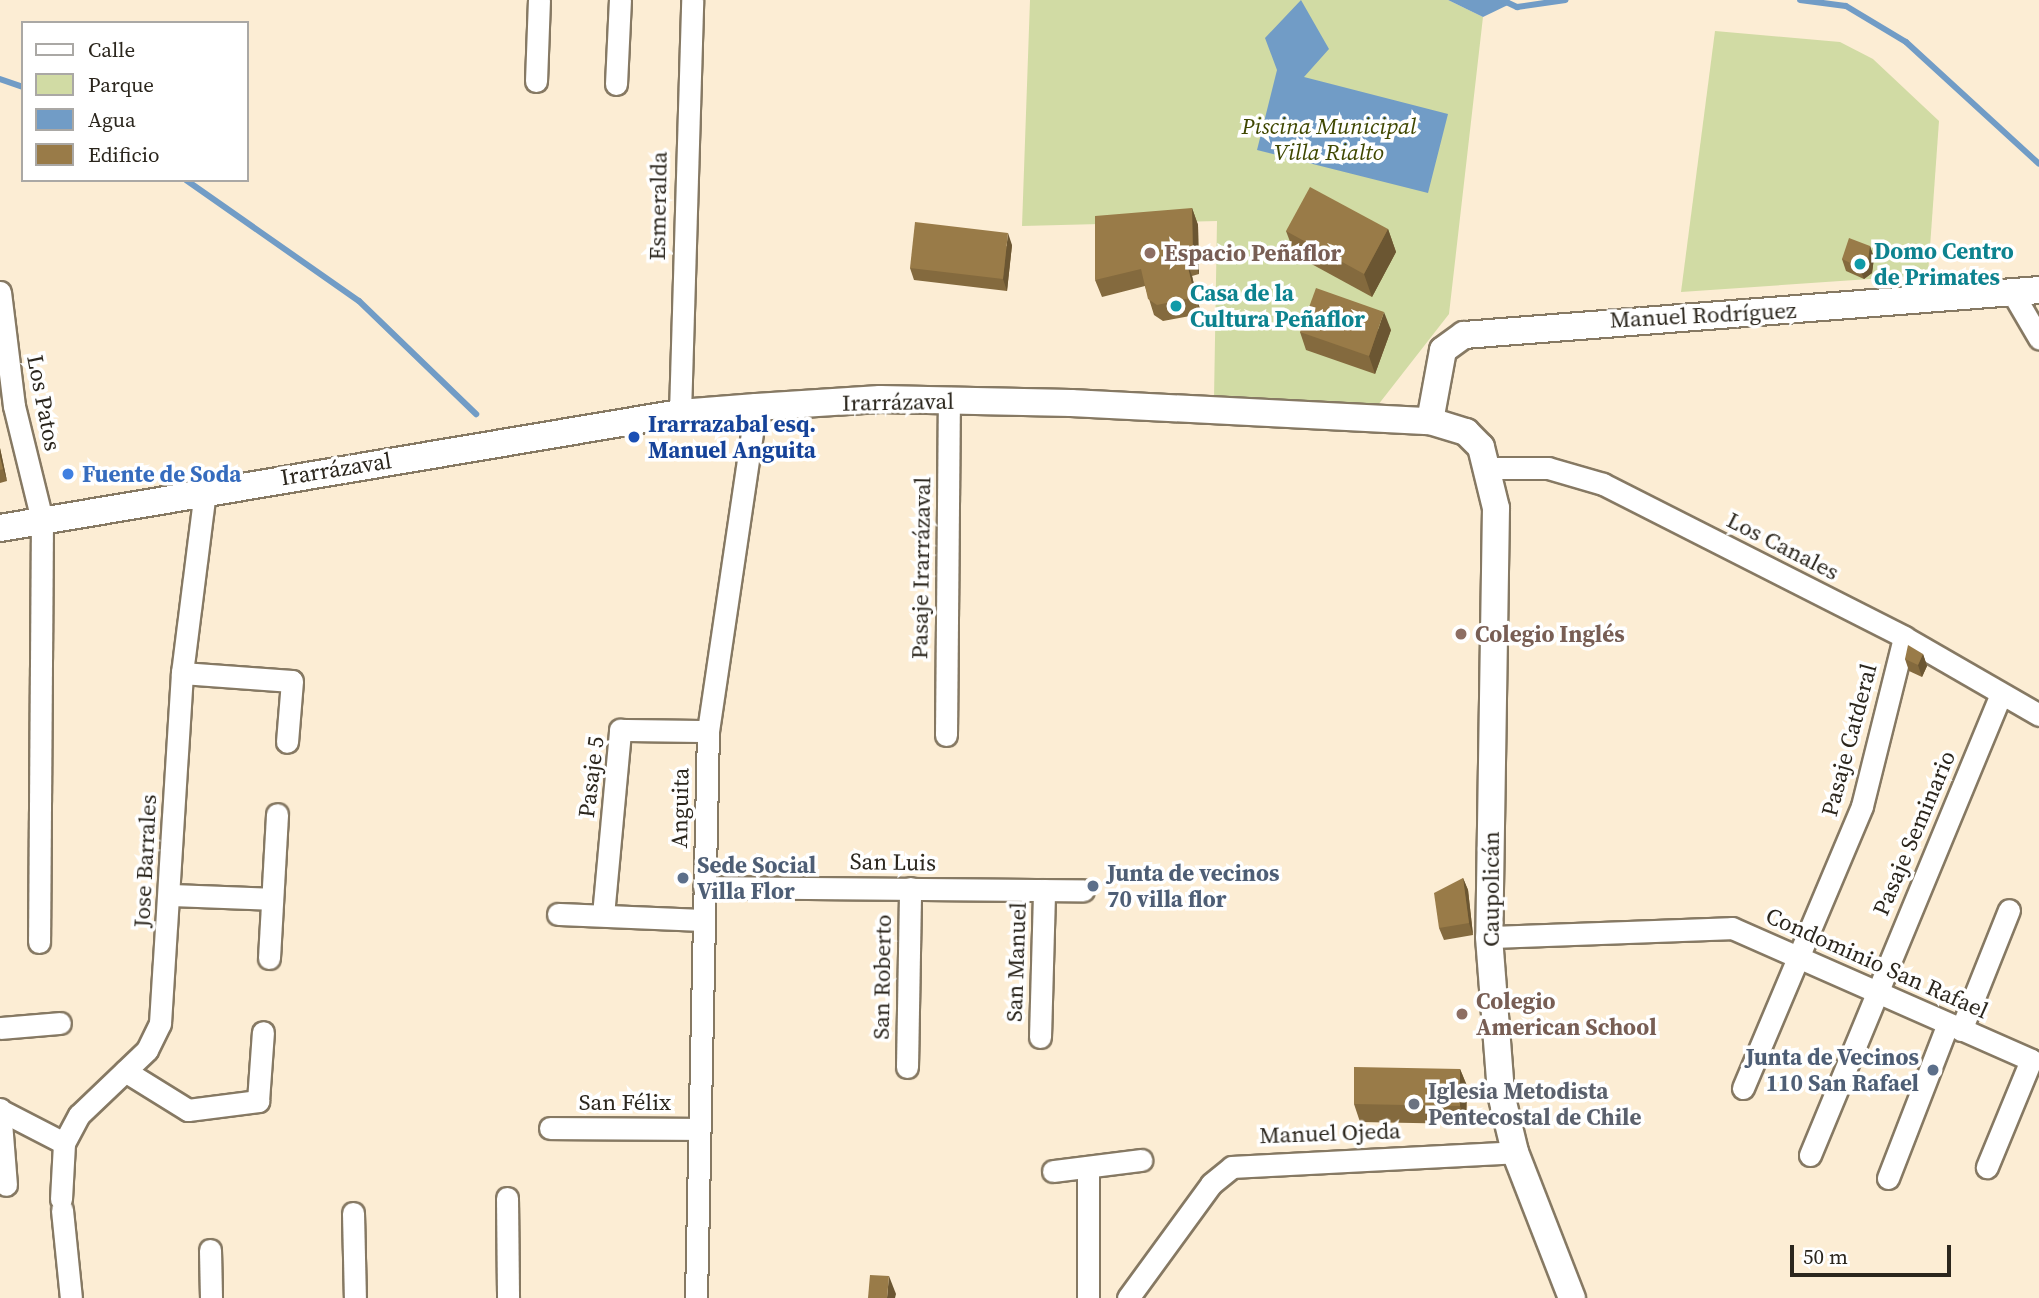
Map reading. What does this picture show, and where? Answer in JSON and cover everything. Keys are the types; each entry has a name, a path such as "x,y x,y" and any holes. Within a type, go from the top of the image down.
{"main road":[{"name":"Manuel Rodríguez","path":"1430,421 1443,350 1464,335 2027,294"},
{"name":"Irarrázaval","path":"0,528 205,491 680,413 756,407 949,400 1430,421 1466,432 1489,468"},
{"name":"Caupolicán","path":"1489,468 1498,545 1489,937 1501,1094 1516,1152 1572,1298"}],"street":[{"path":"536,81 539,0"},
{"path":"616,84 620,0"},
{"name":"Esmeralda","path":"680,413 692,0"},
{"name":"Los Patos","path":"0,292 15,406 42,520 39,942"},
{"path":"2027,294 2036,328"},
{"name":"Pasaje Irarrázaval","path":"946,735 949,400"},
{"name":"Anguita","path":"696,1298 708,742 756,407"},
{"name":"Los Canales","path":"1489,468 1548,468 1603,484 1904,637 2000,697 2039,715"},
{"name":"Jose Barrales","path":"71,1298 62,1205 64,1143 79,1115 147,1050 160,1023 182,673 205,491"},
{"name":"Pasaje Catderal","path":"1743,1088 1862,806 1904,637"},
{"path":"182,673 292,681 287,742"},
{"name":"Pasaje Seminario","path":"1810,1156 1875,989 2000,697"},
{"name":"Pasaje 5","path":"603,915 620,730 708,742"},
{"path":"269,958 277,814"},
{"name":"San Luis","path":"704,887 1083,890"},
{"name":"San Roberto","path":"907,1067 910,888"},
{"name":"San Manuel","path":"1040,1037 1044,890"},
{"path":"169,895 272,899"},
{"path":"1888,1178 2009,910"},
{"path":"558,914 704,920"},
{"name":"Condominio San Rafael","path":"1489,937 1732,928 1800,954 1954,1028 2031,1060 1987,1167"},
{"path":"0,1028 60,1023"},
{"path":"125,1071 188,1111 258,1101 263,1032"},
{"path":"0,1109 64,1143"},
{"path":"0,1109 6,1185"},
{"name":"San Félix","path":"550,1128 699,1129"},
{"name":"Manuel Ojeda","path":"1128,1298 1211,1184 1232,1167 1258,1161 1516,1152"},
{"path":"1053,1171 1140,1160"},
{"path":"1088,1167 1088,1298"},
{"path":"507,1198 508,1298"},
{"path":"354,1213 355,1298"},
{"path":"210,1250 211,1298"}],"green space":[{"name":"Piscina Municipal Villa Rialto","path":"1030,0 1448,0 1483,17 1449,314 1378,405 1214,399 1217,221 1022,226"},
{"path":"1715,31 1840,42 1873,59 1939,121 1928,275 1681,292"}],"water":[{"path":"1301,0 1329,49 1304,77 1448,114 1428,193 1257,150 1277,70 1265,38"},
{"path":"1448,0 1509,0 1512,3 1483,17"}],"building":[{"path":"1310,187 1388,229 1364,274 1286,231"},
{"path":"1192,208 1193,257 1186,259 1195,297 1157,305 1148,299 1141,269 1095,280 1095,216"},
{"path":"915,222 1008,233 1003,279 910,268"},
{"path":"1849,238 1870,246 1868,261 1859,267 1842,259"},
{"path":"1316,288 1384,312 1369,356 1300,332"},
{"path":"1908,645 1923,654 1918,665 1905,659"},
{"path":"1463,878 1469,923 1439,928 1434,893"},
{"path":"1354,1067 1460,1069 1460,1106 1354,1104"},
{"path":"870,1275 889,1276 887,1298 868,1298"}],"waterway":[{"path":"1502,0 1517,7 1565,0"},
{"path":"1800,0 1846,6 1906,42 2039,164"},
{"path":"0,79 21,86"},
{"path":"189,182 359,301 476,414"}],"place":[{"name":"Espacio Peñaflor","path":"1150,253"},
{"name":"Domo Centro de Primates","path":"1860,264"},
{"name":"Casa de la Cultura Peñaflor","path":"1176,306"},
{"name":"Irarrazabal esq. Manuel Anguita","path":"634,437"},
{"name":"Fuente de Soda","path":"68,474"},
{"name":"Colegio Inglés","path":"1461,634"},
{"name":"Sede Social Villa Flor","path":"683,878"},
{"name":"Junta de vecinos 70 villa flor","path":"1093,886"},
{"name":"Colegio American School","path":"1462,1014"},
{"name":"Junta de Vecinos 110 San Rafael","path":"1933,1070"},
{"name":"Iglesia Metodista Pentecostal de Chile","path":"1414,1104"}]}
